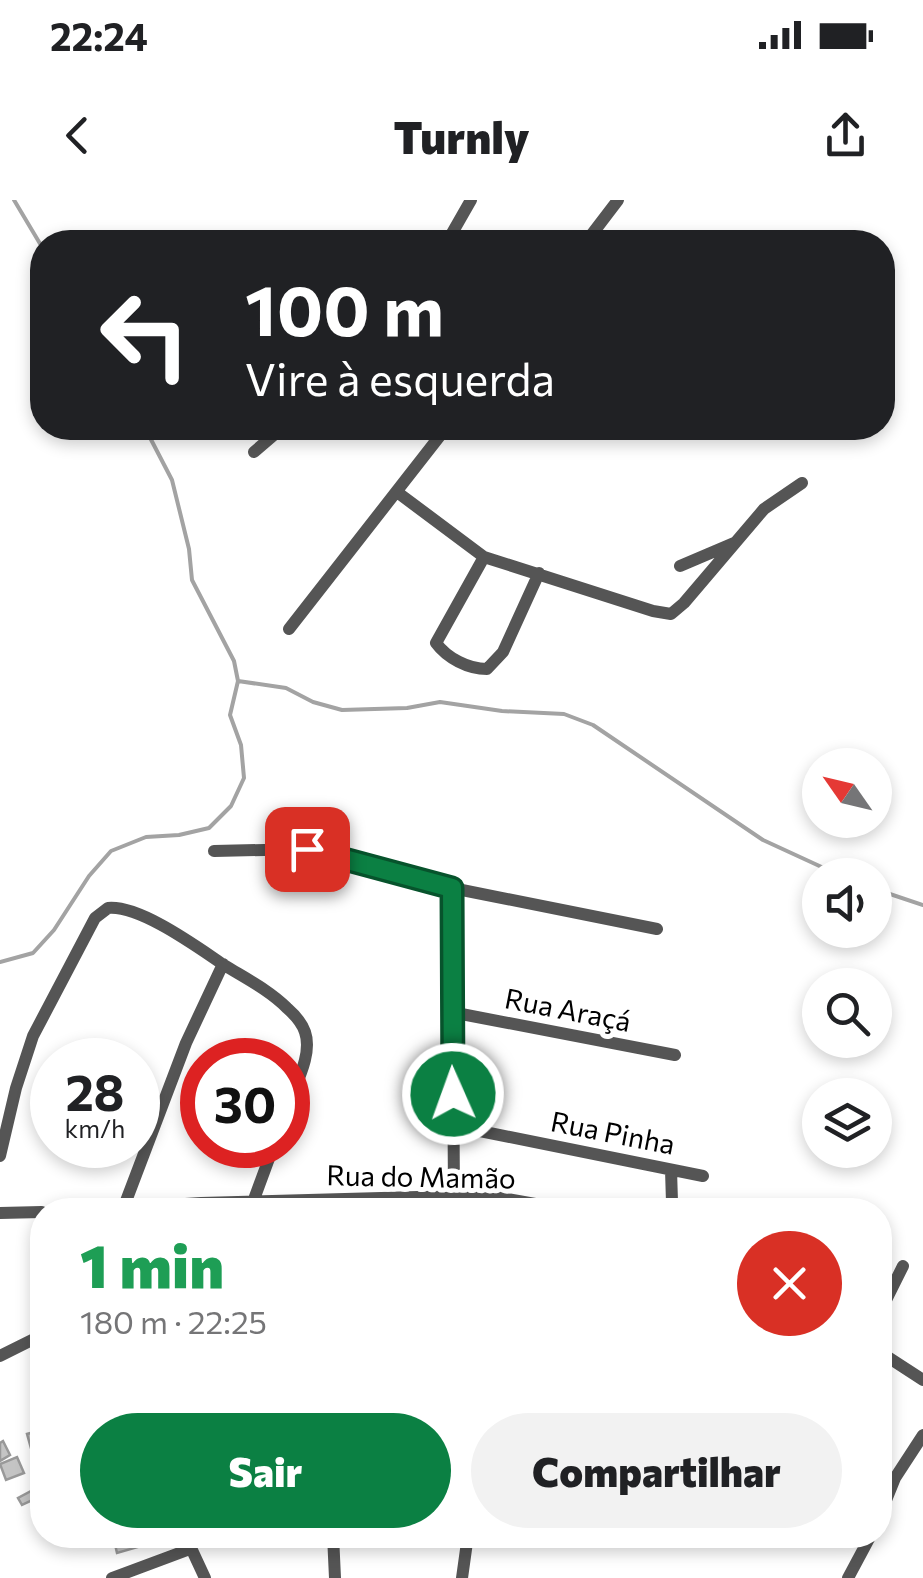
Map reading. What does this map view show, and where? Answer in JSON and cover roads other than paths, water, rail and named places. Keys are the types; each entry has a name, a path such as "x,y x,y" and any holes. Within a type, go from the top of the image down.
{"street":[{"path":"454,230 471,200"},
{"path":"595,230 618,200"},
{"path":"254,452 268,440"},
{"path":"288,629 437,440"},
{"path":"397,492 484,557 670,614 684,603 764,509 802,483"},
{"path":"680,566 736,542"},
{"path":"484,557 436,643 448,655 474,669 487,669 502,652 540,573"},
{"path":"214,851 307,849 452,888 657,929"},
{"path":"452,888 454,1196"},
{"path":"0,1156 33,1036 102,910 125,909 186,939 287,1007 299,1020 306,1038"},
{"path":"127,1198 180,1058 223,964"},
{"name":"Rua Araçá","path":"451,1012 674,1056"},
{"name":"Rua Pinha","path":"455,1126 702,1176"},
{"path":"255,1198 266,1168"},
{"path":"671,1170 672,1198"},
{"name":"Rua do Mamão","path":"387,1198 497,1198"},
{"path":"0,1213 30,1212"},
{"path":"892,1288 903,1266"},
{"path":"0,1356 30,1341"},
{"path":"892,1360 923,1380"},
{"path":"892,1485 923,1434"},
{"path":"112,1578 175,1548"},
{"path":"191,1548 205,1578"},
{"path":"334,1548 335,1578"},
{"path":"462,1578 466,1548"},
{"path":"848,1578 863,1548"}],"waterway":[{"path":"14,200 32,230"},
{"path":"0,962 33,953 111,851 146,837 209,828 231,806 244,778 241,745 230,715 238,681 234,661 192,580 189,549 172,480 151,440"},
{"path":"238,681 286,688 313,702 342,710 407,708 440,702 564,714 593,725 763,840 802,858"},
{"path":"892,895 923,905"}]}
